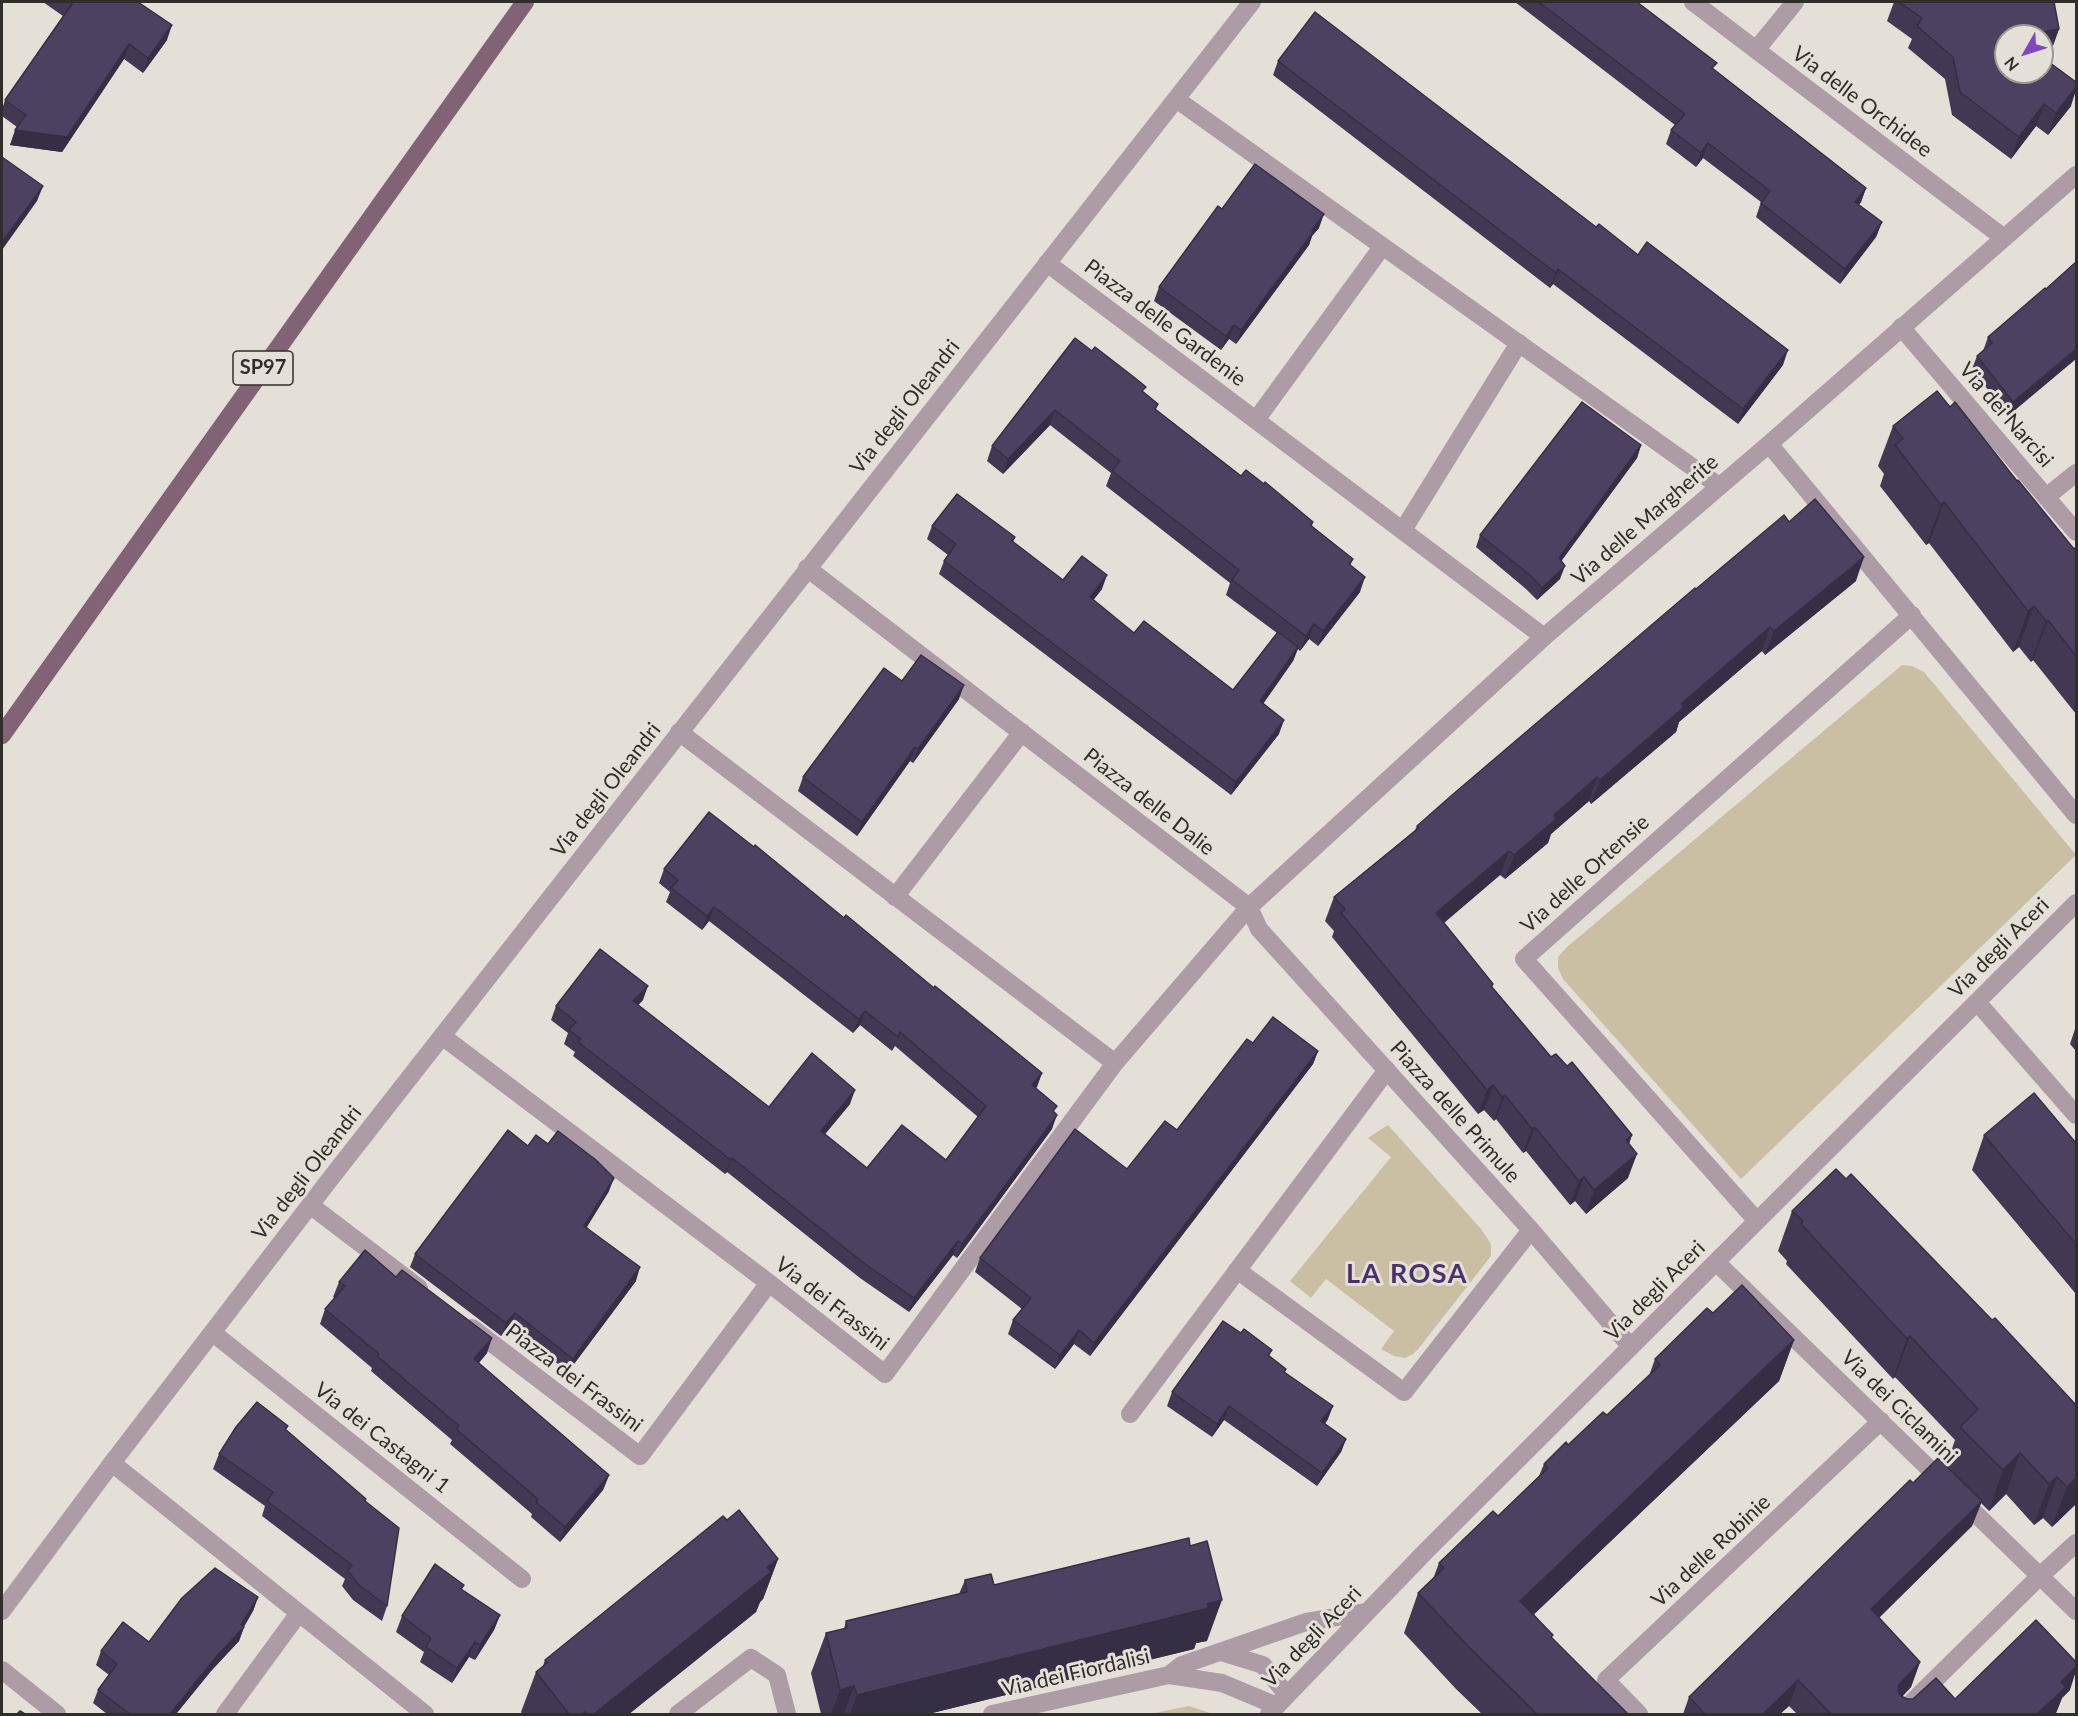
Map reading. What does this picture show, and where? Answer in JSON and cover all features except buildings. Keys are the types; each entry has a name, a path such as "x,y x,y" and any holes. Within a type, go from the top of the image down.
{"main road":[{"name":"SP97","path":"2,735 525,2"}],"street":[{"name":"Via degli Oleandri","path":"2,1611 112,1463 310,1205 1252,2"},
{"name":"Via delle Orchidee","path":"1693,2 2004,238"},
{"path":"1756,50 1795,2"},
{"path":"1176,99 1719,486"},
{"name":"Via delle Margherite","path":"1115,1062 1250,907 1544,637 1769,444 2076,175"},
{"path":"1256,420 1382,247"},
{"name":"Piazza delle Gardenie","path":"1047,262 1544,637"},
{"name":"Via dei Narcisi","path":"1901,327 2076,532"},
{"path":"1403,530 1519,343"},
{"path":"1769,444 2076,815"},
{"path":"2046,497 2076,472"},
{"name":"Piazza delle Dalie","path":"807,568 1250,907"},
{"name":"Via delle Ortensie","path":"1757,1221 1524,958 1912,615"},
{"path":"679,732 1115,1062"},
{"path":"896,897 1022,732"},
{"name":"Via degli Aceri","path":"1278,1705 1367,1612 2076,903"},
{"name":"Piazza delle Primule","path":"1250,907 1260,929 1531,1230 1631,1347"},
{"path":"1977,1002 2076,1115"},
{"name":"Via dei Frassini","path":"442,1036 769,1283 885,1374 1115,1062"},
{"path":"1130,1414 1387,1070"},
{"path":"310,1205 435,1300"},
{"path":"1237,1270 1404,1392 1531,1230"},
{"name":"Via dei Ciclamini","path":"1716,1262 2076,1611"},
{"name":"Piazza dei Frassini","path":"453,1314 640,1456 769,1283"},
{"name":"Via dei Castagni 1","path":"213,1333 522,1579"},
{"name":"Via delle Robinie","path":"1639,1714 1606,1680 1881,1421"},
{"path":"112,1463 425,1714"},
{"path":"1900,1714 2076,1543"},
{"name":"Via dei Fiordalisi","path":"1169,1675 1182,1665 1306,1622 1367,1612"},
{"path":"225,1714 299,1613"},
{"path":"1221,1652 1263,1665 1278,1705"},
{"path":"678,1714 751,1658 777,1675 788,1714"},
{"path":"2,1670 57,1714"},
{"name":"Via dei Fiordalisi","path":"992,1714 1169,1675 1222,1683 1278,1705"}],"shaded area":[{"path":"1902,665 1912,666 1924,672 2076,855 1741,1179 1563,979 1558,968 1558,957"},
{"path":"1388,1125 1481,1229 1491,1244 1491,1256 1419,1348 1405,1358 1394,1356 1381,1349 1394,1331 1326,1279 1311,1298 1290,1281 1391,1157 1368,1138"},
{"path":"1189,1706 1213,1714 1150,1714"}],"district":[{"name":"LA ROSA","path":"1407,1274"}]}
